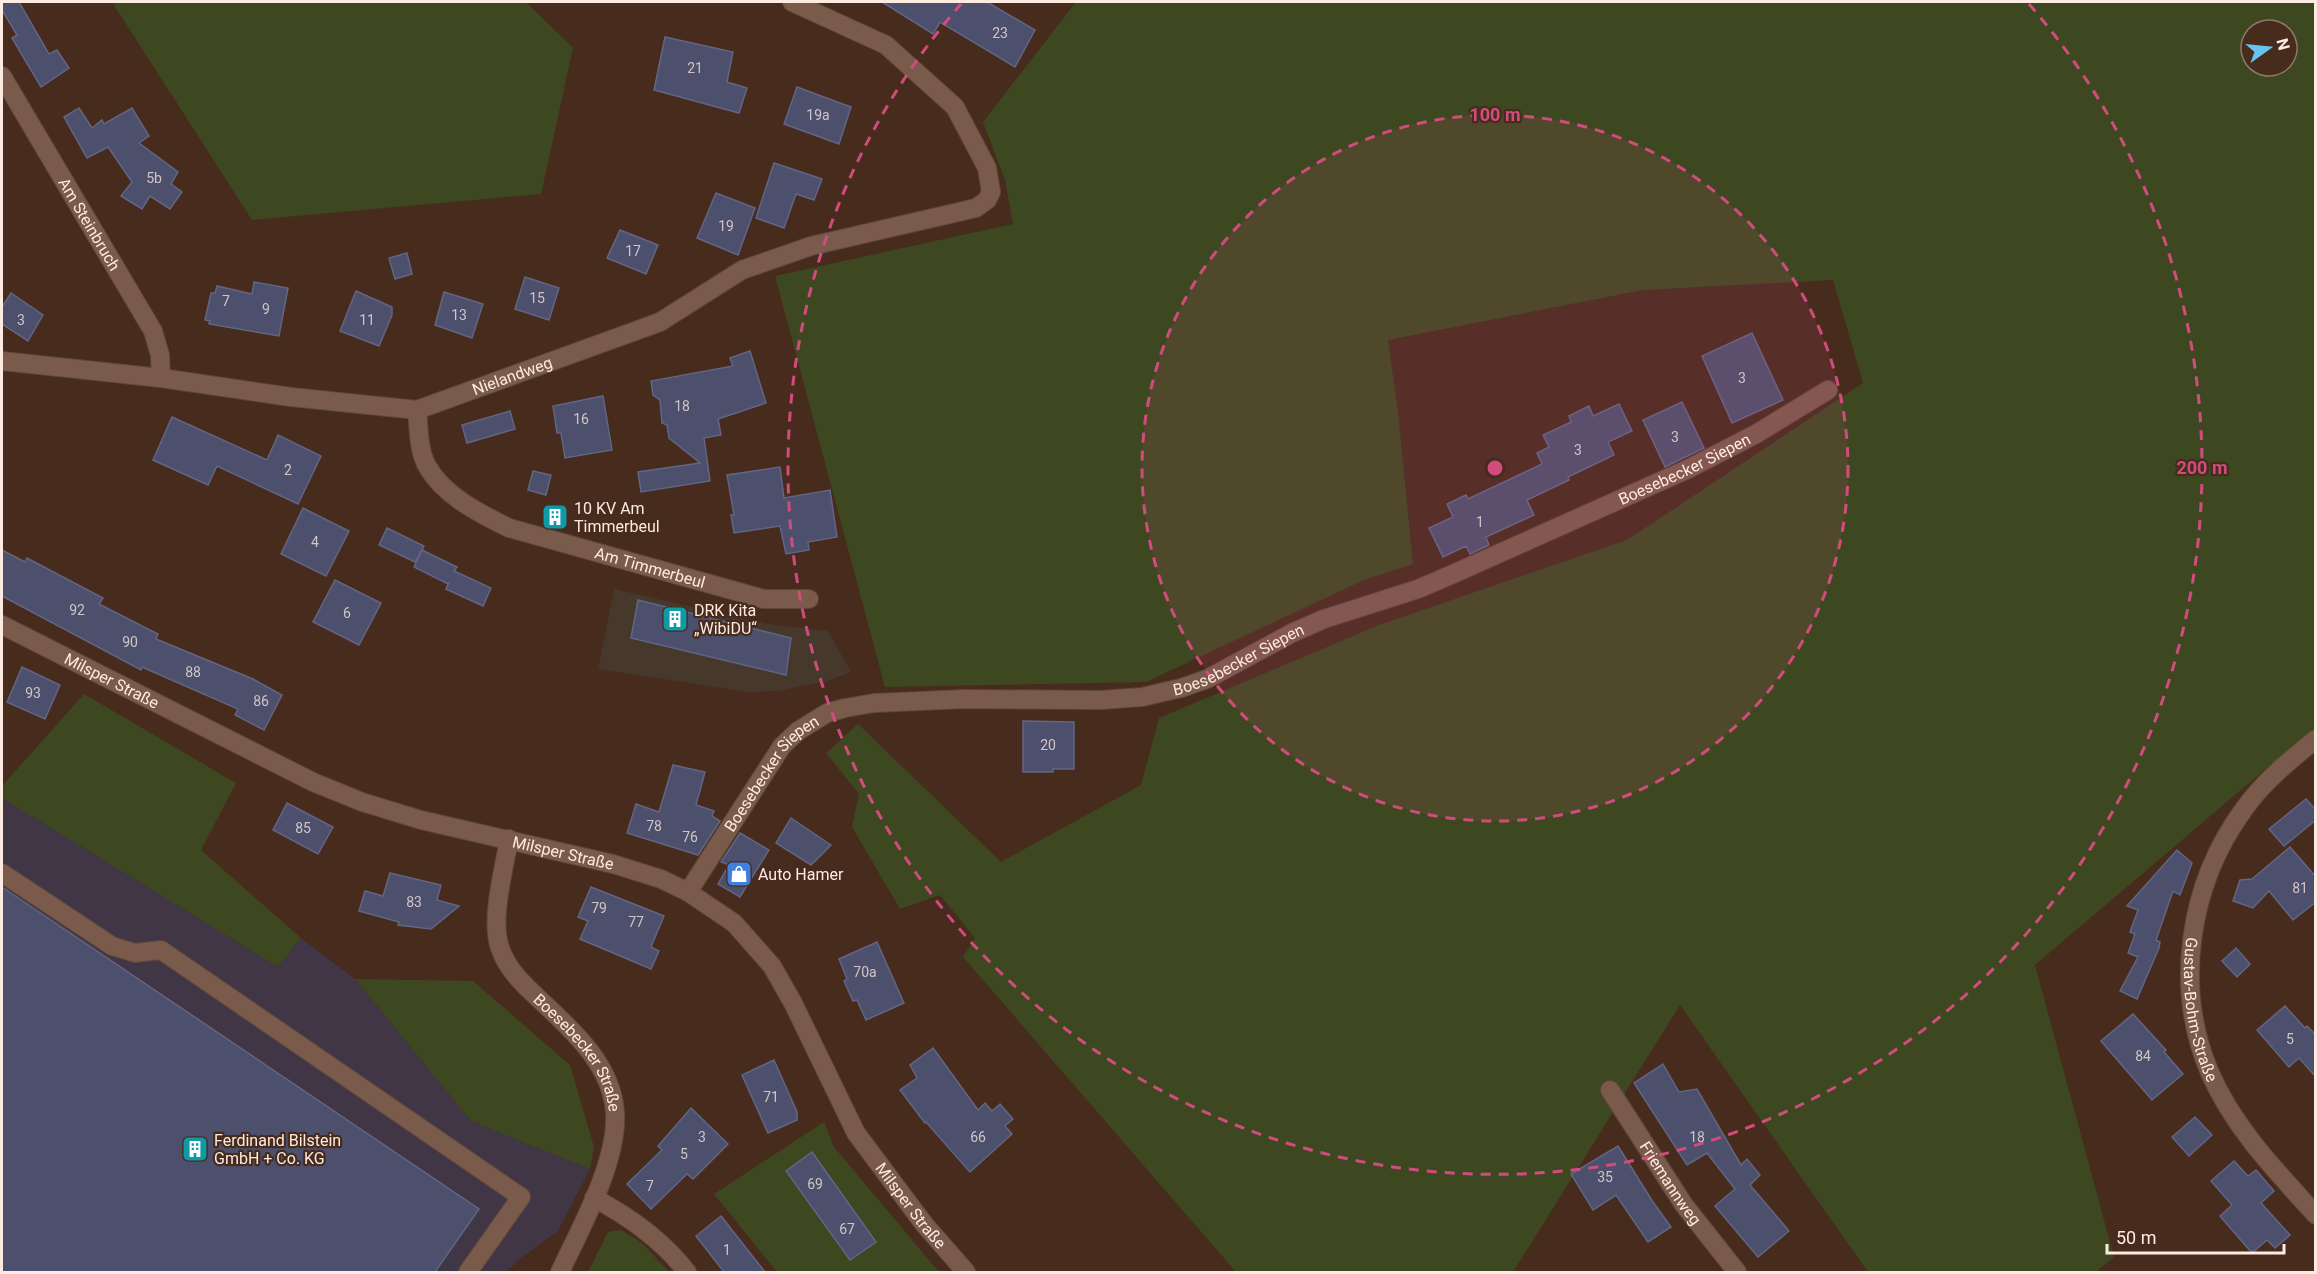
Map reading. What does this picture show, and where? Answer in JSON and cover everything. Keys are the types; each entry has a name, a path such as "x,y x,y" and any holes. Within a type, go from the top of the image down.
{"street":[{"name":"Nielandweg","path":"2,361 161,378 291,397 417,410 660,322 742,270 811,246 976,208 987,200 992,192 987,168 955,107 886,45 792,2"},
{"name":"Am Steinbruch","path":"2,76 153,331 160,355 161,378"},
{"name":"Boesebecker Siepen","path":"688,892 782,746 798,731 827,713 886,702 975,699 1101,700 1142,697 1181,688 1207,679 1292,633 1324,619 1418,589 1688,470 1756,434 1828,390"},
{"name":"Am Timmerbeul","path":"417,410 420,445 428,466 447,490 474,510 509,528 764,598 809,599"},
{"name":"Milsper Straße","path":"2,625 322,786 362,802 421,820 613,864 661,879 688,892 734,923 772,966 793,1003 856,1133 924,1224 966,1272"},
{"name":"Gustav-Bohm-Straße","path":"2316,740 2261,787 2218,849 2200,897 2190,957 2193,1009 2199,1042 2210,1073 2242,1129 2316,1215"},
{"name":"Boesebecker Straße","path":"509,839 500,888 497,926 500,948 515,977 591,1051 604,1073 612,1095 615,1116 604,1172 560,1272"},
{"path":"2,873 112,946 135,953 161,950 521,1197 468,1272"},
{"name":"Friemannweg","path":"1610,1090 1684,1206 1737,1272"},
{"path":"594,1198 625,1215 678,1261 687,1272"}],"shaded area":[{"path":"614,589 767,624 828,631 851,672 827,681 778,691 748,692 598,669"},
{"name":"Ferdinand Bilstein GmbH + Co. KG","path":"2,798 278,967 301,938 355,979 471,1121 590,1169 558,1231 506,1272 2,1272"}],"green space":[{"path":"112,2 526,2 573,48 541,194 252,220"},
{"path":"1076,2 2315,2 2315,727 2035,965 2114,1257 2096,1272 1868,1272 1680,1005 1513,1272 1236,1272 963,957 975,938 940,895 900,909 852,827 859,794 826,753 858,724 1001,862 1141,785 1159,718 1379,625 1627,540 1863,383 1833,280 1643,290 1388,340 1398,412 1413,564 1364,580 1146,682 885,687 775,276 1013,224 1005,180 983,122"},
{"path":"84,694 236,783 201,850 301,938 278,967 2,798 2,786"},
{"path":"355,979 473,981 570,1065 594,1147 590,1169 471,1121"},
{"path":"824,1122 834,1147 939,1272 777,1272 714,1194"},
{"path":"621,1230 642,1243 669,1272 588,1272 608,1232"}],"building":[{"path":"2,2 19,2 49,54 57,50 69,68 41,87 12,38 17,35 2,10"},
{"path":"882,2 987,2 1035,30 1015,67 940,22 933,34"},
{"path":"665,37 733,52 727,82 747,88 739,113 654,90"},
{"path":"797,87 851,107 839,144 784,124"},
{"path":"79,108 92,128 102,120 104,124 132,108 149,136 139,143 178,172 171,184 182,192 170,209 150,196 142,209 121,196 132,182 108,147 87,158 64,117"},
{"path":"774,163 822,179 814,200 796,194 784,228 756,218"},
{"path":"716,193 755,208 738,255 697,238"},
{"path":"620,230 658,245 646,274 607,258"},
{"path":"407,253 412,274 395,279 389,258"},
{"path":"525,277 559,288 549,320 515,309"},
{"path":"254,282 288,288 279,336 209,324 210,321 205,320 211,293 215,293 217,286 252,294"},
{"path":"356,291 392,307 392,315 379,346 340,331"},
{"path":"444,292 483,304 472,338 435,325"},
{"path":"11,293 43,315 28,341 2,324 2,307"},
{"path":"1752,333 1783,400 1732,423 1702,356"},
{"path":"750,351 766,403 718,419 721,435 704,438 710,481 641,492 638,472 700,463 669,438 667,425 662,423 660,400 653,395 651,381 733,366 730,358"},
{"path":"603,396 612,450 565,458 561,433 557,433 553,406"},
{"path":"1682,402 1704,448 1665,467 1643,420"},
{"path":"1619,404 1632,431 1608,442 1614,455 1527,500 1534,515 1486,537 1489,545 1470,554 1466,546 1443,557 1429,528 1453,517 1447,504 1466,495 1468,499 1542,464 1537,453 1549,447 1543,435 1571,422 1569,416 1589,406 1593,416"},
{"path":"510,411 515,429 467,443 462,425"},
{"path":"172,417 267,460 278,435 321,456 298,504 217,466 208,485 153,460"},
{"path":"780,467 784,498 830,490 837,537 808,542 809,550 786,554 780,526 734,533 731,515 734,515 727,475"},
{"path":"533,471 551,475 546,495 528,490"},
{"path":"303,508 349,531 326,576 281,554"},
{"path":"387,528 424,546 415,562 379,545"},
{"path":"2,550 25,562 27,558 103,598 99,604 158,634 156,639 253,679 282,695 264,730 235,715 238,709 142,667 141,670 2,596"},
{"path":"422,550 457,567 454,571 491,588 483,606 446,589 449,582 448,584 414,567"},
{"path":"335,580 381,603 359,645 313,622"},
{"name":"DRK Kita „WibiDU“","path":"638,600 791,638 786,675 631,638"},
{"path":"22,667 60,685 45,719 7,702"},
{"path":"1023,721 1074,722 1074,769 1023,772"},
{"path":"673,765 705,772 696,805 714,811 712,816 720,821 698,855 627,833 636,804 659,812"},
{"path":"2306,799 2316,810 2316,820 2284,846 2269,829"},
{"path":"287,803 333,827 318,854 273,830"},
{"path":"791,818 831,845 811,865 776,843"},
{"name":"Auto Hamer","path":"740,833 769,850 740,897 718,884 729,865 721,862"},
{"path":"2290,847 2316,877 2316,902 2293,920 2269,891 2253,908 2233,901 2240,880 2252,879"},
{"path":"2177,850 2192,863 2180,895 2173,891 2156,940 2160,942 2159,948 2137,999 2120,991 2138,957 2128,953 2135,934 2130,932 2138,910 2127,906"},
{"path":"390,873 441,885 437,900 459,906 431,929 398,925 399,922 359,911 365,891 383,896"},
{"name":"Ferdinand Bilstein GmbH + Co. KG","path":"2,887 479,1209 435,1272 2,1272"},
{"path":"591,887 664,916 651,947 659,951 651,969 580,939 588,921 578,917"},
{"path":"877,942 904,1003 866,1020 857,1000 853,1001 844,981 847,979 839,959"},
{"path":"2236,948 2250,964 2237,977 2222,961"},
{"path":"2285,1006 2305,1028 2307,1026 2316,1035 2316,1077 2299,1058 2289,1067 2257,1030"},
{"path":"2133,1014 2166,1050 2164,1052 2183,1074 2152,1100 2101,1041"},
{"path":"933,1048 978,1110 985,1103 992,1111 1000,1104 1013,1119 1005,1126 1012,1134 970,1172 925,1123 900,1090 917,1078 910,1065"},
{"path":"774,1060 797,1112 797,1120 768,1133 742,1075"},
{"path":"1663,1064 1679,1092 1697,1089 1741,1165 1747,1159 1760,1175 1750,1185 1789,1231 1758,1257 1715,1206 1735,1189 1707,1153 1687,1165 1634,1083"},
{"path":"691,1108 728,1144 693,1179 687,1174 651,1209 627,1184 662,1150 658,1146"},
{"path":"2195,1117 2212,1135 2189,1156 2172,1137"},
{"path":"1618,1146 1671,1227 1648,1242 1616,1195 1593,1210 1571,1174"},
{"path":"812,1152 876,1242 850,1260 786,1171"},
{"path":"2234,1161 2248,1176 2256,1170 2274,1191 2261,1203 2290,1235 2275,1248 2267,1240 2252,1253 2220,1216 2232,1205 2211,1181"},
{"path":"721,1216 765,1272 724,1272 696,1236"}],"place":[{"name":"10 KV Am Timmerbeul","path":"555,517"},
{"name":"DRK Kita „WibiDU“","path":"675,619"},
{"name":"Auto Hamer","path":"739,874"},
{"name":"Ferdinand Bilstein GmbH + Co. KG","path":"195,1149"}]}
